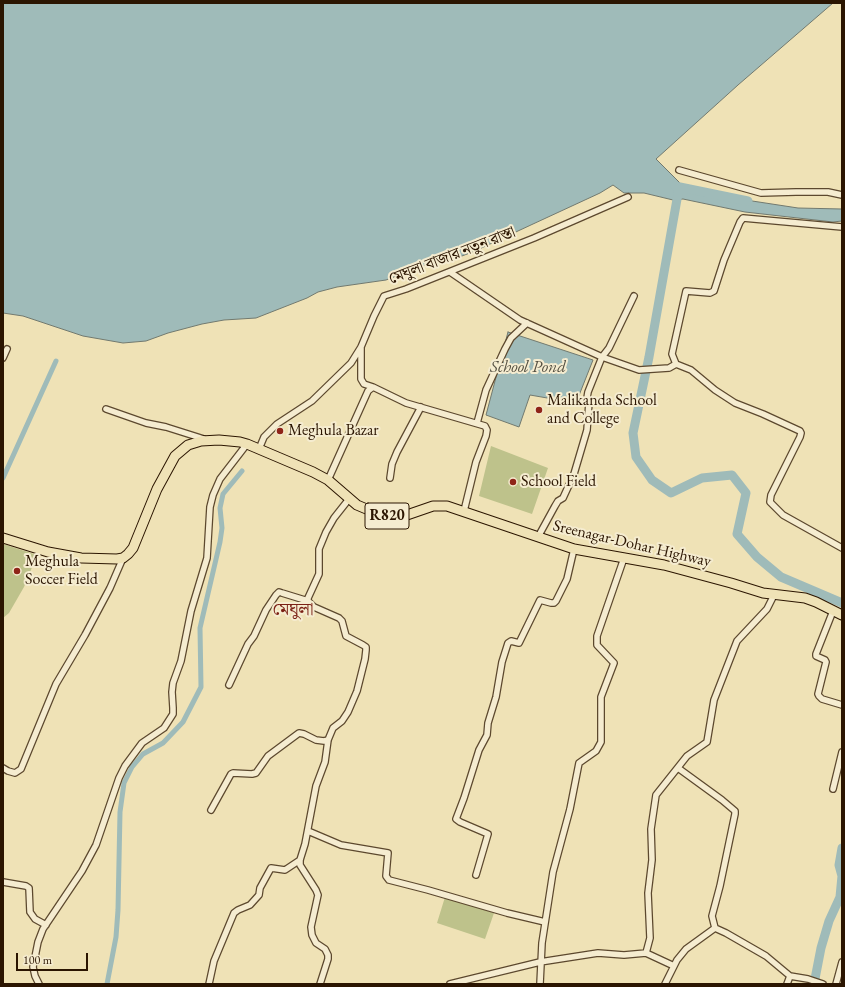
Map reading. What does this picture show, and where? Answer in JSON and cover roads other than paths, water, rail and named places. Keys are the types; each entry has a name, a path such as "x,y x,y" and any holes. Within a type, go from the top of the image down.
{"main road":[{"name":"Sreenagar-Dohar Highway","path":"123,558 133,548 157,489 174,456 188,445 201,441 219,440 247,444 313,472 328,480 357,505 372,512 394,518 433,506 447,506 574,549 664,565 758,592 805,598 842,615"},
{"path":"3,538 48,552 87,558 123,558"}],"street":[{"path":"679,170 761,193 828,192 842,195"},
{"name":"মেঘুলা বাজার নতুন রাস্তা","path":"259,449 264,437 277,424 312,401 351,363 361,347 384,296 450,272 534,238 628,197"},
{"path":"842,227 743,218 724,260 714,291 710,293 686,291 672,354 676,364 691,370 715,390 734,403 763,414 800,432 800,437 771,495 770,502 783,516 842,548"},
{"path":"450,272 520,320 602,357 639,370 669,368 676,364"},
{"path":"538,537 558,501 564,498 574,474 588,430 588,392 602,357 610,348 634,296"},
{"path":"477,423 486,390 505,349 511,338 527,323"},
{"path":"361,347 361,379 364,384 406,403 477,423 484,426 487,430 476,462 464,511"},
{"path":"3,358 6,349"},
{"path":"328,480 368,391 373,387"},
{"path":"390,478 392,464 397,452 421,407"},
{"path":"106,409 146,423 166,427 208,441"},
{"path":"40,984 35,976 33,967 40,935 82,871 96,845 119,778 125,766 142,743 164,728 173,714 173,684 181,661 191,611 207,558 209,518 213,495 220,479 247,444"},
{"path":"308,601 309,594 319,574 319,549 334,518 349,499"},
{"path":"476,875 488,834 456,819 464,798 478,750 487,735 488,723 496,697 502,662 508,643 511,641 519,643 540,600 551,603 556,601 567,579 574,549"},
{"path":"3,768 15,773 21,769 56,684 85,635 110,588 123,558"},
{"path":"540,984 540,962 553,872 570,809 579,763 596,751 601,742 601,697 614,664 597,645 597,636 624,558"},
{"path":"229,685 266,610 279,592 308,601 314,607 339,618 342,621 346,636 366,647 365,659 357,691 348,712 342,721 333,728 328,740 325,762 316,786 308,831 300,860 300,865 318,895 311,927 312,935 316,942 325,949 328,955 328,960 320,984"},
{"path":"646,953 650,938 648,892 652,860 651,829 656,795 687,756 707,742 714,700 737,641 767,609 774,595"},
{"path":"833,611 816,654 816,656 825,660 826,662 818,694 822,699 842,705"},
{"path":"211,810 231,774 256,773 268,756 299,733 316,740 328,740"},
{"path":"833,790 842,752"},
{"path":"678,768 735,811 720,886 712,916 716,928 766,956 790,976 808,979 823,984"},
{"path":"308,831 342,845 388,853 389,856 386,876 389,880 545,922"},
{"path":"209,984 214,961 234,914 238,910 250,906 259,895 260,888 271,868 285,870 300,860"},
{"path":"3,882 29,888 30,912 35,919 46,925"},
{"path":"665,984 677,960 686,949 716,928"},
{"path":"450,984 540,962 598,953 624,955 646,953 674,966"},
{"path":"836,984 842,962"},
{"path":"787,984 790,976"}],"water":[{"path":"3,3 833,3 738,85 656,159 686,189 700,193 798,208 842,209 842,221 833,222 745,212 683,199 673,200 644,193 624,193 613,185 600,193 475,251 454,259 430,263 386,280 337,287 318,292 307,298 256,318 224,320 202,324 168,333 146,341 123,343 83,336 23,316 3,313"},
{"name":"School Pond","path":"508,332 593,360 576,403 530,395 519,427 486,415"}],"waterway":[{"path":"675,186 748,201"},
{"path":"679,188 649,357 633,433 636,457 652,480 671,493 702,478 732,475 746,493 737,534 757,557 781,577 842,603"},
{"path":"3,478 56,361"},
{"path":"107,984 116,937 120,812 124,783 132,767 143,754 163,743 183,722 201,687 200,628 220,542 222,528 220,508 223,494 242,471"},
{"path":"814,984 821,948 829,921 840,897 842,876 839,865 842,848"}],"place":[{"name":"Malikanda School and College","path":"539,410"},
{"name":"Meghula Bazar","path":"280,431"},
{"name":"School Field","path":"513,482"},
{"name":"Meghula Soccer Field","path":"17,571"}],"district":[{"name":"মেঘুলা","path":"293,610"}]}
